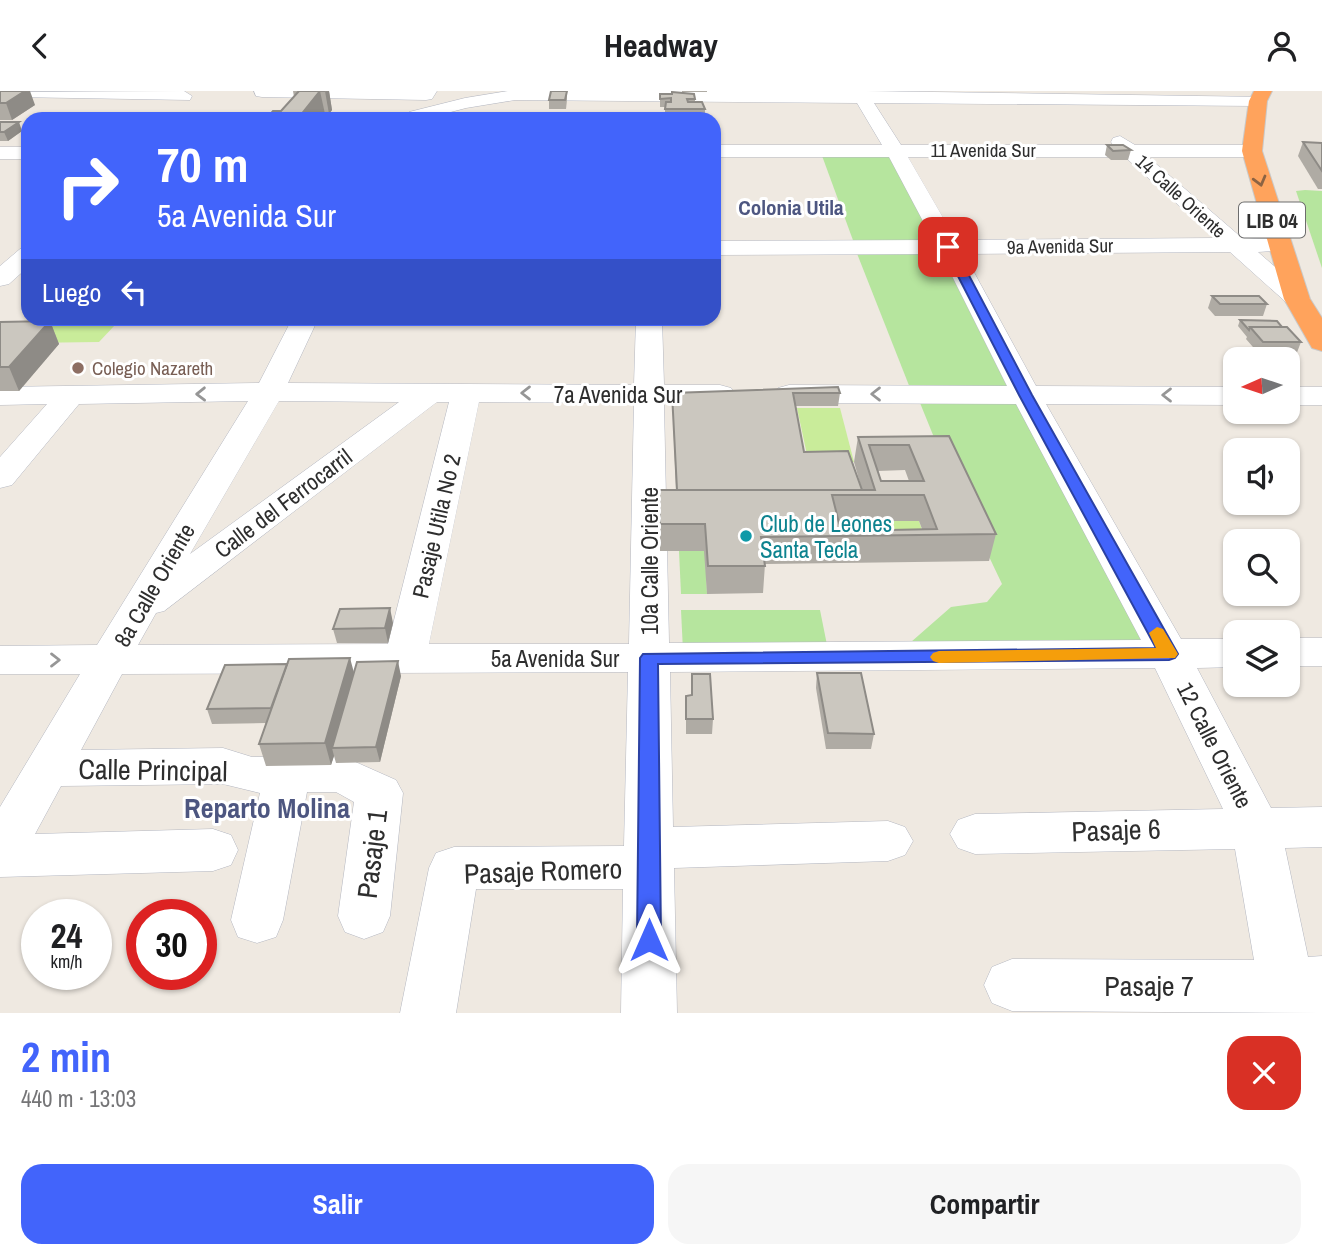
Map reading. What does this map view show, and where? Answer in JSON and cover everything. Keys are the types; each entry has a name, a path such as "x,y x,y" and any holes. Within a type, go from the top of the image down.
{"highway":[{"name":"LIB 04","path":"1283,91 1272,122 1273,151 1309,265"},
{"name":"LIB 04","path":"1260,96 1252,151 1297,299 1322,342"}],"street":[{"path":"13,92 184,96"},
{"path":"262,92 420,106 465,103 514,95 1260,96"},
{"path":"649,94 649,112"},
{"name":"12 Calle Oriente","path":"860,95 907,151 948,247 1169,654 1256,826 1303,992"},
{"name":"14 Calle Oriente","path":"1070,95 1297,299"},
{"path":"189,112 202,100"},
{"path":"932,103 954,121"},
{"path":"907,151 954,121 984,116"},
{"name":"11 Avenida Sur","path":"721,151 1252,151"},
{"path":"0,153 21,153"},
{"name":"9a Avenida Sur","path":"721,248 1279,245"},
{"path":"0,250 21,252"},
{"path":"0,279 21,259"},
{"name":"8a Calle Oriente","path":"0,853 136,614 269,392 302,326"},
{"name":"10a Calle Oriente","path":"649,326 649,1013"},
{"name":"7a Avenida Sur","path":"0,396 269,392 1223,396"},
{"name":"Calle del Ferrocarril","path":"136,614 430,393"},
{"name":"Pasaje Utila No 2","path":"405,659 466,393"},
{"path":"0,478 70,396"},
{"path":"1300,396 1322,396"},
{"path":"1300,652 1322,652"},
{"name":"5a Avenida Sur","path":"0,660 950,657 1223,653"},
{"name":"Calle Principal","path":"47,768 223,766 252,775 342,774"},
{"name":"Pasaje 1","path":"342,774 379,793 364,916"},
{"path":"257,920 287,775"},
{"name":"Pasaje 6","path":"975,834 1256,826 1322,827"},
{"name":"Pasaje Romero","path":"428,1013 454,868 649,858 888,841"},
{"path":"0,853 213,850"},
{"name":"Pasaje 7","path":"1012,985 1245,987 1303,992"}],"green space":[{"path":"821,153 890,153 936,243 854,243"},
{"path":"1296,191 1322,191 1322,268"},
{"path":"856,251 943,251 1014,389 910,388"},
{"path":"42,326 114,326 99,342 24,343"},
{"path":"1018,397 1156,647 903,649 951,607 987,602 1002,584 944,462 918,398"},
{"path":"797,408 840,408 854,462 809,464"},
{"path":"828,521 919,521 931,556 838,558"},
{"path":"679,551 705,551 707,594 681,594"},
{"path":"681,610 820,610 828,650 683,651"}],"building":[{"path":"0,91 25,91 6,103 0,103"},
{"path":"299,91 320,91 304,111 308,112 272,112 281,111"},
{"path":"551,91 567,91 565,100 549,100"},
{"path":"660,94 694,94 695,99 687,99 688,102 702,102 705,109 665,109 666,102 671,102 671,98 660,99"},
{"path":"0,122 19,122 0,132"},
{"path":"1303,142 1322,143 1322,171"},
{"path":"1107,145 1123,145 1131,150 1113,151"},
{"path":"1212,296 1259,296 1267,304 1220,304"},
{"path":"1240,320 1277,321 1282,327 1250,327 1249,330"},
{"path":"0,322 21,322 21,326 46,326 9,367 0,367"},
{"path":"1250,327 1287,327 1301,342 1263,342"},
{"path":"838,387 840,393 793,393 804,452 848,451 862,490 677,490 672,393"},
{"path":"949,436 996,534 761,537 765,566 708,566 705,524 660,524 659,490 875,490 858,437","holes":["869,445 909,445 924,481 881,481","832,495 924,495 937,529 841,531"]},
{"path":"390,608 385,628 333,629 340,609"},
{"path":"350,658 325,743 259,744 289,659"},
{"path":"398,661 376,747 332,748 357,662"},
{"path":"287,664 271,708 207,709 225,665"},
{"path":"817,673 861,673 874,734 828,733"},
{"path":"692,674 710,674 713,719 686,719 686,696 692,695"}],"slow traffic":[{"path":"939,657 1169,654 1157,633"}],"place":[{"name":"Colegio Nazareth","path":"78,368"},
{"name":"Club de Leones Santa Tecla","path":"746,536"}],"district":[{"name":"Colonia Utila","path":"791,207"},
{"name":"Reparto Molina","path":"267,808"}],"route":[{"path":"649,940 649,658 1169,654 948,247"}]}
